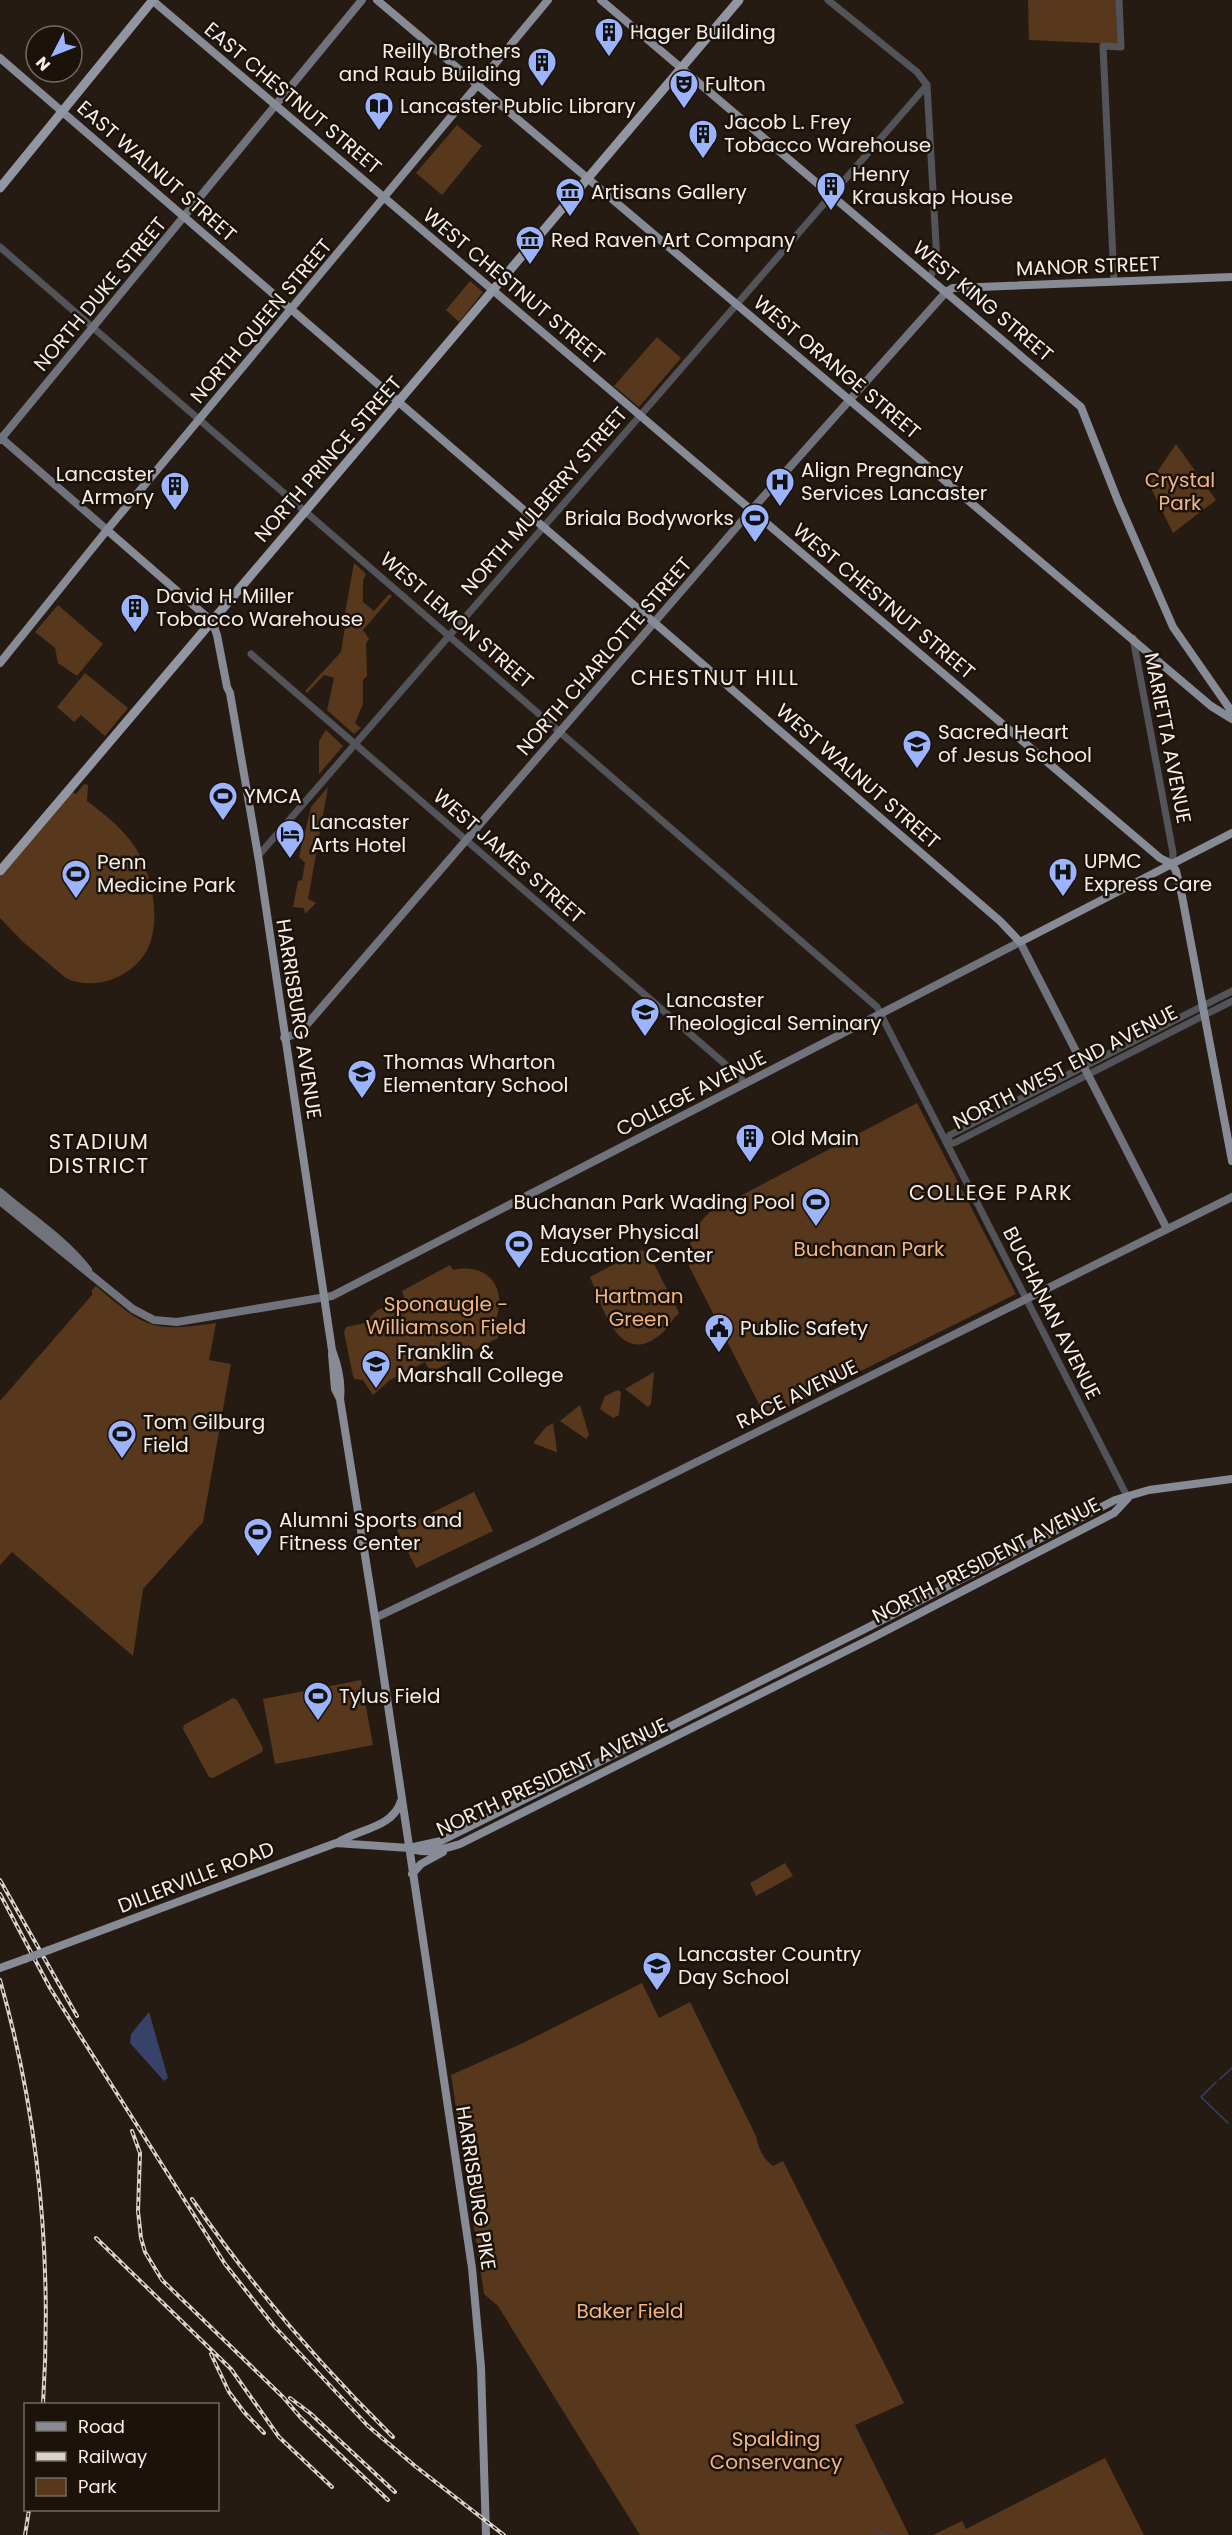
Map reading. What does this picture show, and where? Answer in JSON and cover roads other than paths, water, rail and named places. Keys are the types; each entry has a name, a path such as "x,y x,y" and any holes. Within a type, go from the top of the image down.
{"highway":[{"path":"0,188 153,0"},
{"name":"NORTH PRINCE STREET","path":"0,871 740,0"}],"main road":[{"name":"EAST CHESTNUT STREET","path":"153,0 384,198"},
{"name":"NORTH DUKE STREET","path":"1,438 94,328 362,0"},
{"name":"WEST ORANGE STREET","path":"377,0 1211,706 1232,718"},
{"name":"NORTH QUEEN STREET","path":"0,663 107,530 548,0"},
{"name":"WEST KING STREET","path":"601,0 1056,384 1084,411 1110,481 1173,627 1232,712"},
{"name":"EAST WALNUT STREET","path":"0,58 292,309"},
{"name":"WEST CHESTNUT STREET","path":"384,198 1160,858 1172,864"},
{"name":"MANOR STREET","path":"946,292 953,288 1232,277"},
{"name":"NORTH CHARLOTTE STREET","path":"284,1038 303,1029 655,622 946,292"},
{"name":"WEST WALNUT STREET","path":"292,309 994,915 1020,942 1167,1229"},
{"path":"1,438 212,621"},
{"name":"HARRISBURG AVENUE","path":"212,621 230,693 258,856 332,1350 331,1365 335,1389 340,1399 409,1848"},
{"name":"COLLEGE AVENUE","path":"91,1273 133,1309 145,1316 165,1322 324,1299 1232,833"},
{"name":"MARIETTA AVENUE","path":"1172,864 1176,871 1232,1161"},
{"path":"0,1192 62,1241 91,1273"},
{"name":"RACE AVENUE","path":"375,1618 523,1548 1232,1197"},
{"path":"0,1201 72,1261 91,1273"},
{"name":"NORTH PRESIDENT AVENUE","path":"409,1848 441,1841 462,1831 851,1636 1115,1500 1149,1490 1232,1479"},
{"name":"NORTH PRESIDENT AVENUE","path":"409,1848 418,1852 460,1844 1099,1521 1120,1509 1128,1498"},
{"path":"336,1843 390,1818 398,1809 402,1798"},
{"name":"DILLERVILLE ROAD","path":"0,1968 336,1843 409,1848"},
{"path":"412,1874 424,1862 460,1844"},
{"name":"HARRISBURG PIKE","path":"409,1848 472,2268 482,2382 486,2535"}],"street":[{"path":"828,0 917,72 927,85 937,262 930,278"},
{"path":"1114,280 1103,46 1121,47 1119,0"},
{"name":"NORTH MULBERRY STREET","path":"258,856 927,85"},
{"name":"WEST LEMON STREET","path":"0,247 855,987 877,1007 880,1014"},
{"name":"MARIETTA AVENUE","path":"1133,638 1173,853 1172,864"},
{"name":"WEST JAMES STREET","path":"251,654 745,1084"},
{"name":"NORTH WEST END AVENUE","path":"946,1142 950,1135 1086,1071 1203,1011 1232,991"},
{"name":"NORTH WEST END AVENUE","path":"1203,1011 1232,1001"},
{"name":"BUCHANAN AVENUE","path":"880,1014 1128,1498"}],"water":[{"path":"149,2012 168,2078 164,2081 130,2043 131,2034"}],"waterway":[{"path":"1220,2079 1232,2068"},
{"path":"1216,2082 1201,2097 1228,2123"},
{"path":"875,2531 889,2535"}],"railway":[{"path":"0,1880 77,2016"},
{"path":"0,1894 50,1988 225,2264 274,2326 368,2426 415,2466 504,2535"},
{"path":"0,1980 24,2084 40,2190 46,2297 43,2403"},
{"path":"132,2131 140,2153 138,2211 141,2238 145,2252 162,2280 283,2397 301,2418 388,2500"},
{"path":"192,2199 214,2231 286,2322 338,2381 393,2437"},
{"path":"96,2238 231,2369 279,2437 332,2487"},
{"path":"211,2354 229,2392 264,2433"},
{"path":"290,2398 310,2413 395,2492"},
{"path":"25,2535 29,2511"}],"place":[{"name":"Hager Building","path":"609,58"},
{"name":"Reilly Brothers and Raub Building","path":"542,88"},
{"name":"Fulton","path":"684,110"},
{"name":"Lancaster Public Library","path":"379,132"},
{"name":"Jacob L. Frey Tobacco Warehouse","path":"703,160"},
{"name":"Henry Krauskap House","path":"831,212"},
{"name":"Artisans Gallery","path":"570,218"},
{"name":"Red Raven Art Company","path":"530,266"},
{"name":"Align Pregnancy Services Lancaster","path":"780,508"},
{"name":"Lancaster Armory","path":"175,512"},
{"name":"Briala Bodyworks","path":"755,544"},
{"name":"David H. Miller Tobacco Warehouse","path":"135,634"},
{"name":"Sacred Heart of Jesus School","path":"917,770"},
{"name":"YMCA","path":"223,822"},
{"name":"Lancaster Arts Hotel","path":"290,860"},
{"name":"UPMC Express Care","path":"1063,898"},
{"name":"Penn Medicine Park","path":"76,900"},
{"name":"Lancaster Theological Seminary","path":"645,1038"},
{"name":"Thomas Wharton Elementary School","path":"362,1100"},
{"name":"Old Main","path":"750,1164"},
{"name":"Buchanan Park Wading Pool","path":"816,1228"},
{"name":"Mayser Physical Education Center","path":"519,1270"},
{"name":"Public Safety","path":"719,1354"},
{"name":"Franklin & Marshall College","path":"376,1390"},
{"name":"Tom Gilburg Field","path":"122,1460"},
{"name":"Alumni Sports and Fitness Center","path":"258,1558"},
{"name":"Tylus Field","path":"318,1722"},
{"name":"Lancaster Country Day School","path":"657,1992"}],"district":[{"name":"CHESTNUT HILL","path":"715,677"},
{"name":"STADIUM DISTRICT","path":"99,1153"},
{"name":"COLLEGE PARK","path":"991,1192"}],"park label":[{"name":"Crystal Park","path":"1180,492"},
{"name":"Buchanan Park","path":"869,1249"},
{"name":"Hartman Green","path":"639,1308"},
{"name":"Sponaugle - Williamson Field","path":"446,1316"},
{"name":"Baker Field","path":"630,2311"},
{"name":"Spalding Conservancy","path":"776,2450"}]}
